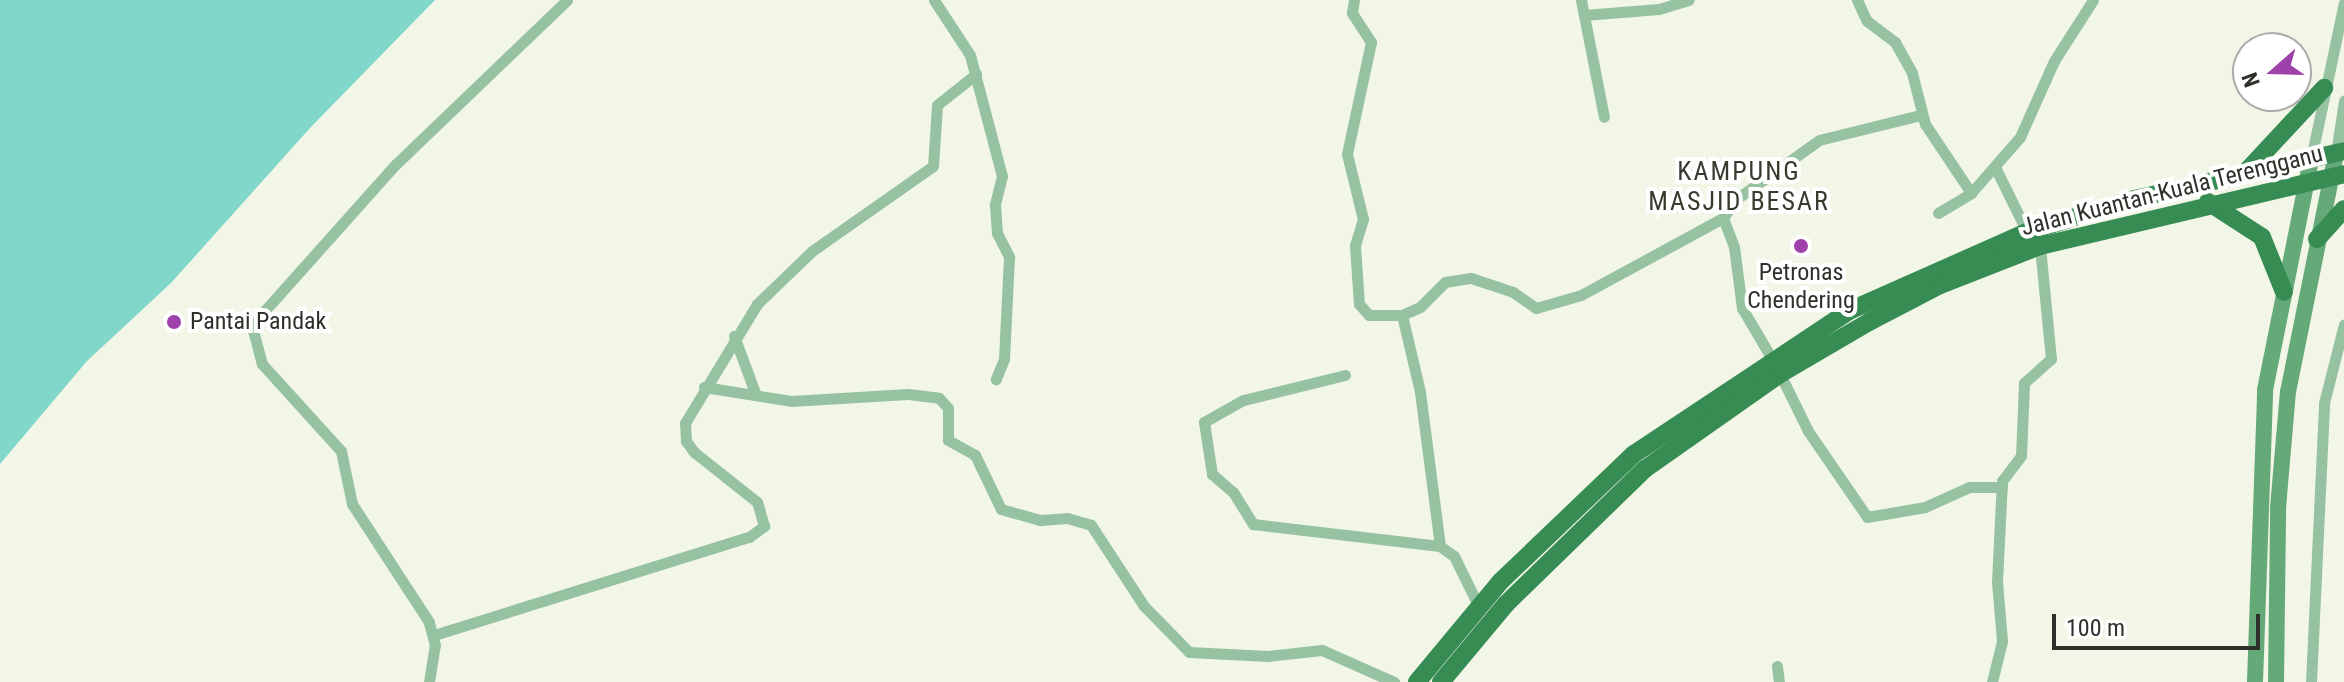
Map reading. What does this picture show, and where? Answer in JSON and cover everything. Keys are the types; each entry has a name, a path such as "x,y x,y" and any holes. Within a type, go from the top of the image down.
{"highway":[{"path":"2244,174 2324,88"},
{"name":"Jalan Kuantan-Kuala Terengganu","path":"1417,682 1479,607 1577,504 1634,454 1776,366 1881,294 2027,232 2135,199 2340,152"},
{"name":"Jalan Kuantan-Kuala Terengganu","path":"1441,682 1506,604 1596,512 1645,469 1776,366 1940,285 2040,246 2208,202 2338,176"},
{"path":"2208,202 2262,237 2284,292"},
{"path":"2317,239 2344,209"}],"main road":[{"path":"2276,682 2282,446 2317,239 2338,176 2340,152"},
{"path":"2255,682 2265,390 2311,159"}],"street":[{"path":"429,682 434,635 347,493 349,470 341,451 262,364 255,354 253,331 259,317 396,164 567,0"},
{"path":"934,0 957,31 976,74 1000,168 997,233 1009,257 1004,359 996,379"},
{"path":"1354,0 1352,13 1371,42 1347,154 1363,219 1355,246 1359,304 1375,317 1402,315 1420,307 1445,282 1471,278 1545,308 1581,295 1723,218 1735,200 1819,140 1921,115"},
{"path":"1581,0 1604,117"},
{"path":"1584,15 1659,9 1689,0"},
{"path":"1857,0 1867,21 1895,42 1912,73 1921,115 1971,193"},
{"path":"1938,213 1971,193 1996,169 2020,137 2054,61 2093,0"},
{"path":"2311,159 2344,3"},
{"path":"434,635 749,537 764,526 757,502 686,441 685,423 734,336 757,304 812,251 933,166 937,105 976,74"},
{"path":"2340,152 2344,101"},
{"path":"1996,169 2027,232"},
{"path":"1723,218 1734,247 1742,308 1776,366 1808,431 1867,517 1925,507 1969,487 2002,487"},
{"path":"1992,682 2002,641 1997,582 2002,487 2021,456 2024,383 2051,359 2040,246"},
{"path":"1402,315 1420,392 1440,546"},
{"path":"2311,682 2324,403 2344,324"},
{"path":"734,336 756,395"},
{"path":"1345,375 1243,400 1204,422 1212,474 1233,492 1253,524 1440,546 1454,556 1479,607"},
{"path":"704,387 806,401 908,394 939,398 948,408 948,440 975,455 1001,509 1040,520 1067,518 1091,525 1144,606 1189,652 1268,656 1322,650 1394,682"},
{"path":"1777,666 1779,682"}],"water":[{"path":"0,0 435,0 310,128 171,283 87,361 0,464"}],"place":[{"name":"Petronas Chendering","path":"1801,246"},
{"name":"Pantai Pandak","path":"174,322"}],"district":[{"name":"KAMPUNG MASJID BESAR","path":"1739,187"}]}
